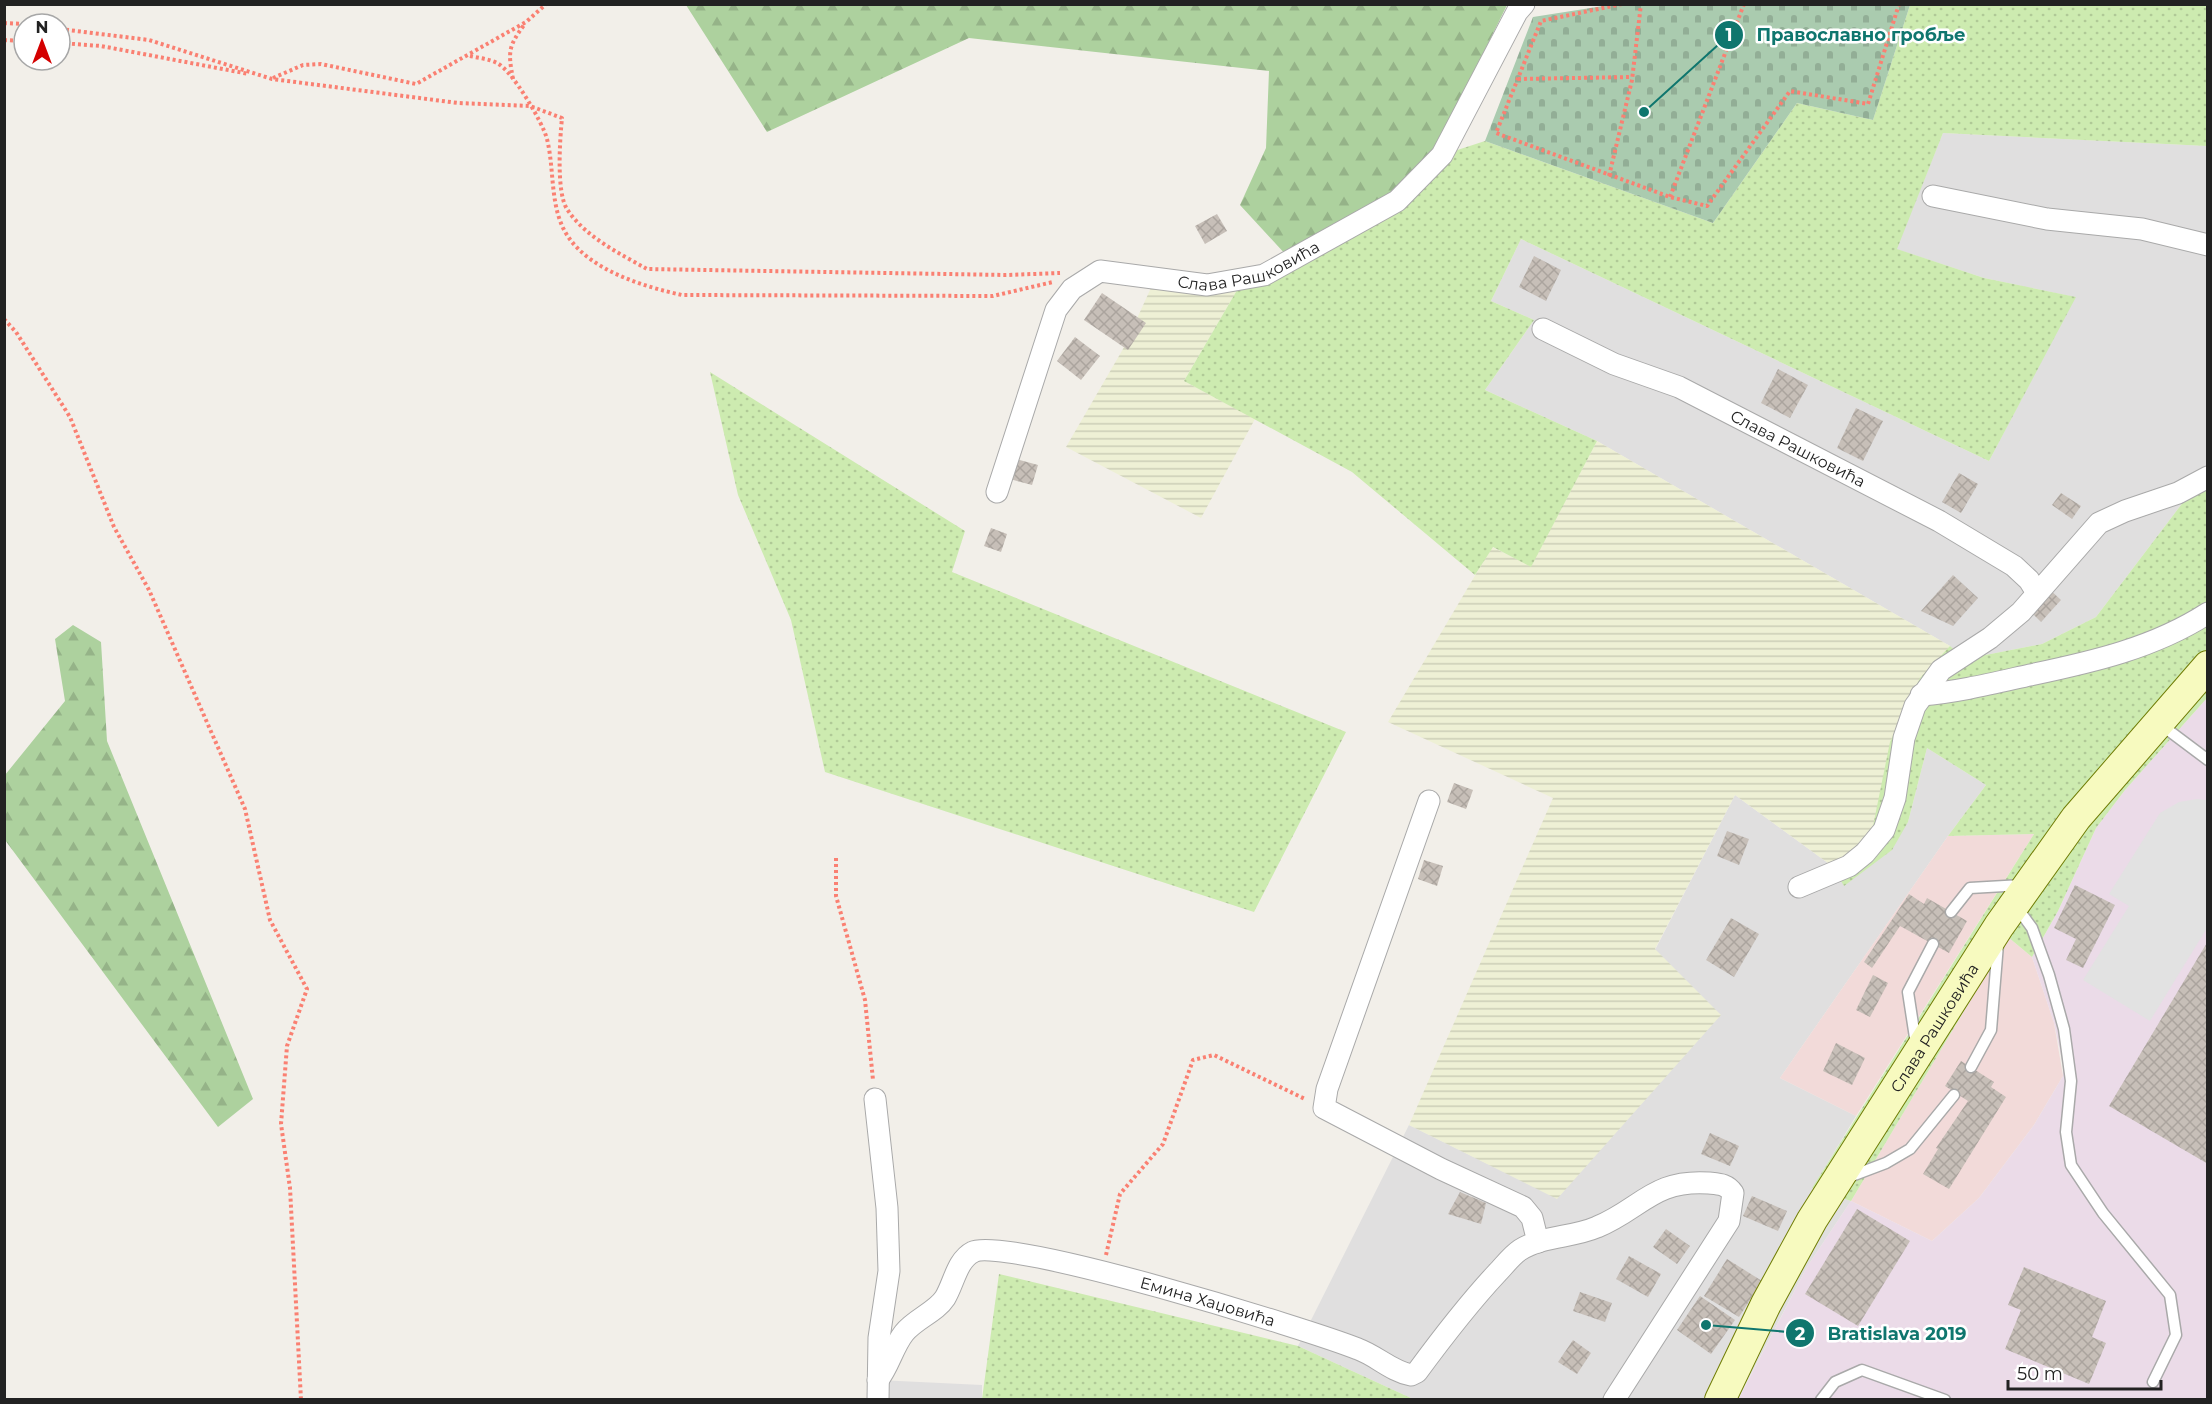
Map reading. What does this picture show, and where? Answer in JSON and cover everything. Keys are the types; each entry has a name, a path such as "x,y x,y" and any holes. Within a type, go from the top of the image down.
{"main road":[{"name":"Слава Рашковића","path":"1720,1400 1766,1304 1834,1183 2014,905 2076,818 2157,722 2199,680"}],"street":[{"name":"Слава Рашковића","path":"1100,272 1207,285 1264,275 1397,201 1442,154 1516,12 1524,4"},
{"path":"1933,196 2047,219 2142,229 2208,245"},
{"path":"997,492 1056,310 1072,289 1100,272"},
{"name":"Слава Рашковића","path":"1543,329 1614,364 1679,387 1939,521 2014,566 2029,580 2037,593"},
{"path":"1799,886 1849,866 1865,853 1884,830 1895,798 1904,738 1921,695 1946,665 1990,638 2021,612 2099,524 2125,511 2178,493 2208,477"},
{"path":"1921,695 1972,688 2099,660 2175,632 2208,613"},
{"path":"1429,801 1327,1089 1324,1108 1441,1169 1523,1207 1548,1238 1576,1234 1597,1227 1644,1197 1671,1186 1724,1185 1732,1193 1729,1221 1614,1400"},
{"name":"Емина Хаџовића","path":"874,1099 887,1208 889,1271 879,1338 878,1390"},
{"name":"Емина Хаџовића","path":"878,1390 902,1336 944,1300 963,1260 972,1252 980,1249 1015,1251 1232,1306 1360,1349 1399,1373 1411,1375 1417,1372 1477,1294 1518,1251 1548,1238"}],"lane":[{"path":"2157,722 2208,760"},
{"path":"1951,912 1964,892 1970,888 2014,905 2032,928 2049,975 2064,1029 2071,1081 2066,1132 2071,1165 2103,1213 2170,1295 2176,1335 2153,1382"},
{"path":"1971,1067 1991,1030 2014,905"},
{"path":"1918,1054 1908,992 1933,944"},
{"path":"1834,1183 1886,1163 1910,1149 1954,1095"},
{"path":"1821,1400 1835,1382 1862,1370 1945,1400"}],"path":[{"path":"72,30 149,40 272,79 303,65 321,64 416,84 470,56 526,22 546,4"},
{"path":"1622,4 1541,21 1496,133 1609,176 1670,197 1707,206 1790,91 1868,104 1899,4"},
{"path":"1609,176 1632,77 1641,4"},
{"path":"1670,197 1744,4"},
{"path":"513,79 509,55 512,42 526,22"},
{"path":"72,44 101,46 272,79 458,103 530,106 562,118 558,162 566,208 601,243 647,269 1006,275 1100,272"},
{"path":"470,56 499,63 513,79 530,106 547,138 559,218 568,238 586,256 653,289 682,296 993,296 1058,280"},
{"path":"1518,79 1632,77"},
{"path":"4,318 16,332 70,417 114,527 149,590 245,809 270,920 307,988 287,1046 281,1124 290,1188 301,1400"},
{"path":"836,858 836,896 865,1000 874,1099"},
{"path":"1102,1273 1120,1194 1163,1144 1193,1060 1214,1054 1324,1108"}],"shaded area":[{"path":"1943,133 2207,146 2207,477 2184,501 2096,617 2042,644 1965,659 1950,646 1597,441 1485,390 1534,320 1491,301 1521,239 1989,461 2075,297 1984,278 1896,249"},
{"path":"2207,698 2207,1399 1738,1400 1807,1267 1851,1201 1932,1241 1979,1198 2034,1125 2063,1076 2063,1065 2054,1023 2032,957 2058,911 2096,828 2125,790"},
{"path":"1927,748 1986,785 1780,1078 1856,1116 1813,1187 1851,1201 1807,1267 1738,1399 1413,1399 1298,1346 1409,1125 1557,1198 1720,1015 1655,950 1735,795 1832,866 1908,822"},
{"path":"2207,800 2207,928 2150,1021 2083,980 2129,906 2109,894 2160,813 2179,802"},
{"path":"2034,834 1856,1116 1780,1078 1948,836"},
{"path":"2008,937 2032,957 2054,1023 2063,1076 2034,1125 1979,1198 1932,1241 1851,1201"},
{"path":"878,1380 982,1385 982,1399 878,1399"}],"green space":[{"path":"1616,4 1910,5 1873,120 1797,103 1713,223 1485,141 1533,17"},
{"path":"686,5 1507,5 1436,149 1397,190 1287,256 1240,205 1266,148 1269,71 969,38 767,132"},
{"path":"1910,5 2207,5 2207,146 1943,133 1897,249 1984,278 2076,297 1989,461 1521,239 1491,301 1534,320 1485,390 1597,441 1531,567 1493,547 1475,575 1352,472 1184,381 1243,280 1442,155 1485,141 1713,223 1797,103 1873,120"},
{"path":"1155,279 1243,280 1184,381 1255,419 1201,518 1066,447 1123,349"},
{"path":"710,372 965,531 952,572 1346,732 1254,912 825,772 791,620 738,495"},
{"path":"1597,441 1950,646 1939,660 1877,813 1872,831 1857,849 1832,866 1735,795 1655,949 1721,1015 1557,1199 1409,1125 1553,798 1388,722 1492,547 1531,566"},
{"path":"2207,477 2207,698 2125,790 2096,828 2058,911 2032,957 2008,937 1851,1201 1812,1188 2034,834 1948,836 1986,785 1927,748 1908,822 1892,850 1844,886 1832,866 1857,849 1872,831 1890,742 1920,678 1950,646 1965,659 2042,644 2096,617 2184,501"},
{"path":"73,625 101,642 107,741 253,1099 218,1127 5,840 5,775 65,701 55,639"},
{"path":"999,1274 1298,1346 1413,1399 982,1399"}],"building":[{"path":"1217,214 1227,231 1205,244 1195,226"},
{"path":"1534,256 1561,270 1546,301 1519,287"},
{"path":"1102,293 1146,323 1128,350 1084,320"},
{"path":"1075,337 1100,356 1081,380 1057,361"},
{"path":"1778,369 1808,385 1790,418 1761,403"},
{"path":"1856,408 1883,421 1863,461 1837,448"},
{"path":"1012,458 1038,465 1032,485 1006,478"},
{"path":"1959,473 1978,484 1961,513 1942,502"},
{"path":"2061,493 2081,506 2072,519 2052,505"},
{"path":"991,528 1007,534 1001,552 984,546"},
{"path":"1953,575 1978,598 1953,626 1921,611"},
{"path":"2048,588 2061,600 2041,622 2029,610"},
{"path":"1454,783 1473,790 1466,809 1447,802"},
{"path":"1727,831 1749,839 1739,865 1717,856"},
{"path":"1424,860 1443,866 1437,886 1418,879"},
{"path":"2075,885 2115,905 2083,968 2066,960 2076,939 2054,928"},
{"path":"1909,894 1924,904 1927,898 1967,921 1949,953 1900,926 1872,968 1864,962"},
{"path":"1731,918 1759,934 1734,977 1706,960"},
{"path":"2208,941 2208,1164 2109,1106"},
{"path":"1873,975 1888,983 1870,1017 1856,1010"},
{"path":"1836,1043 1865,1058 1852,1085 1823,1071"},
{"path":"1961,1061 1994,1082 1991,1087 2006,1097 1949,1189 1923,1174 1938,1149 1936,1148 1968,1101 1945,1086"},
{"path":"1710,1133 1739,1146 1730,1166 1701,1154"},
{"path":"1460,1192 1486,1203 1481,1224 1448,1214"},
{"path":"1752,1196 1787,1211 1778,1231 1743,1216"},
{"path":"1857,1209 1910,1241 1858,1326 1805,1294"},
{"path":"1666,1229 1690,1246 1677,1264 1653,1247"},
{"path":"1629,1256 1661,1274 1648,1297 1616,1279"},
{"path":"1727,1259 1762,1281 1739,1317 1704,1296"},
{"path":"2024,1267 2106,1301 2092,1337 2106,1343 2089,1384 2005,1349 2021,1310 2008,1305"},
{"path":"1580,1292 1612,1303 1605,1322 1573,1311"},
{"path":"1700,1296 1735,1320 1711,1354 1677,1330"},
{"path":"1573,1340 1591,1353 1577,1374 1558,1362"}],"place":[{"name":"Православно гробље","path":"1644,112"},
{"name":"Bratislava 2019","path":"1706,1325"}]}
